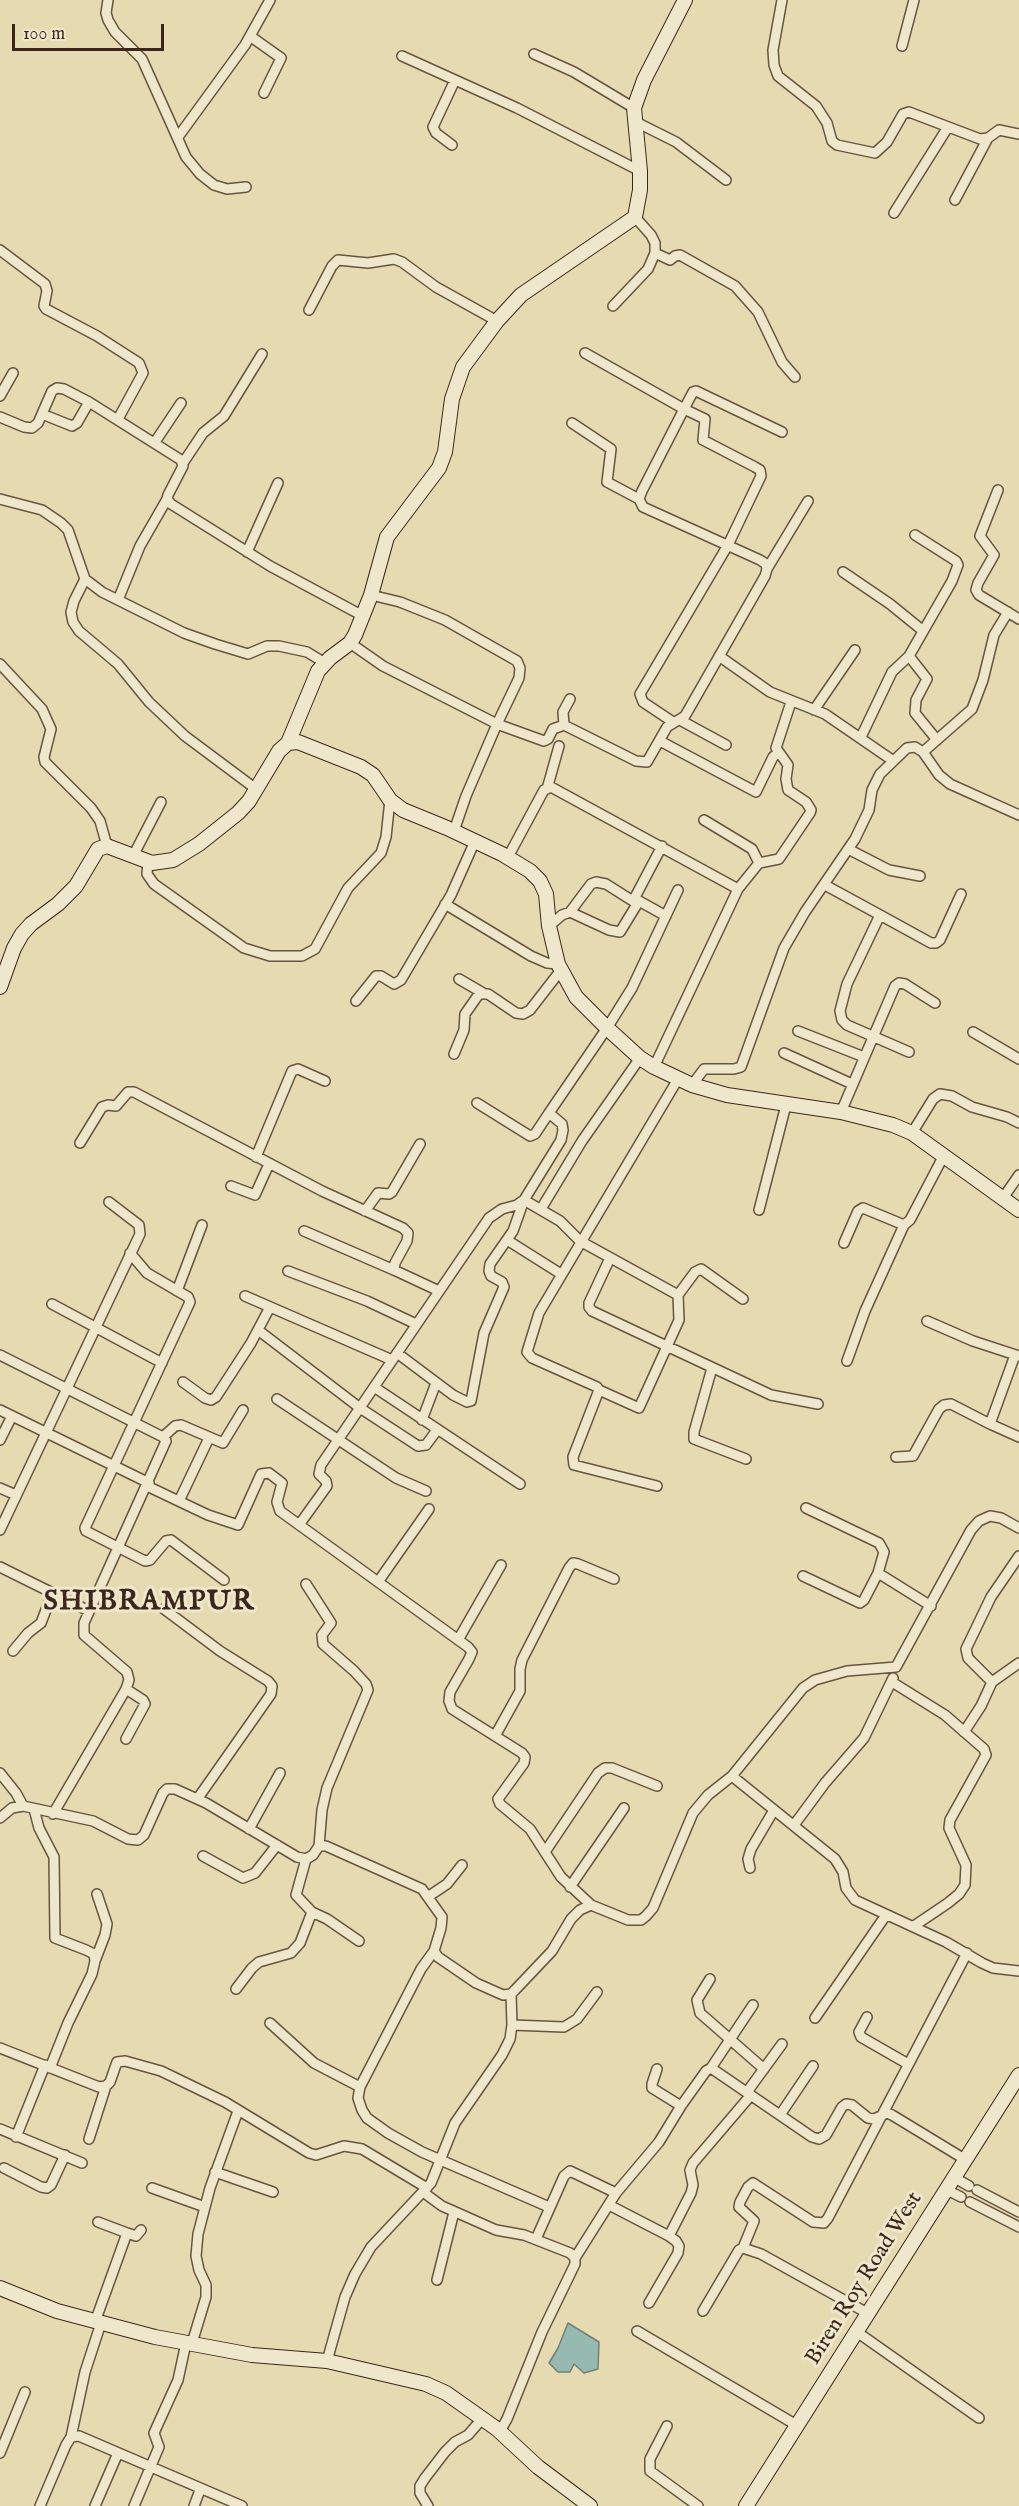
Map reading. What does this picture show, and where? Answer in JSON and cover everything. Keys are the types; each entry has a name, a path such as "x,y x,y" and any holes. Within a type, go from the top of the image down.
{"street":[{"path":"108,0 108,20 115,32 142,59 186,157 200,174 214,185 227,189 246,187"},
{"path":"178,137 250,36 270,0"},
{"path":"0,987 5,955 31,924 58,904 83,876 98,849 107,846 148,862 161,863 173,860 199,844 238,813 279,751 288,743 312,683 325,663 350,643 363,616 371,596 387,537 428,483 442,460 456,382 464,367 497,321 521,296 635,217 640,190 640,171 635,115 644,80 685,0"},
{"path":"782,0 773,50 774,65 778,76 816,106 827,123 832,141 837,145 875,153 886,142 906,112 980,139 988,138"},
{"path":"902,46 914,0"},
{"path":"250,36 281,58 282,62 264,93"},
{"path":"534,54 574,72 676,142 726,180"},
{"path":"402,56 517,108 640,171"},
{"path":"452,145 432,127 455,80"},
{"path":"894,213 948,127"},
{"path":"956,200 988,138 999,130 1019,134"},
{"path":"613,306 648,269 655,253 655,243 651,235 635,217"},
{"path":"0,250 45,284 47,291 44,306 46,309 97,336 139,363 143,373 118,419"},
{"path":"655,253 670,260 675,255 680,255 735,286 758,312 782,362 795,377"},
{"path":"309,310 332,266 338,260 368,263 394,259 402,262 436,287 497,321"},
{"path":"585,353 705,419 704,440 707,443 759,470 759,484 728,545 640,694 643,702 726,745"},
{"path":"118,600 140,546 167,500 169,489 183,463 203,433 224,416 262,354"},
{"path":"0,396 13,373"},
{"path":"0,417 24,428 32,428 38,423 52,391 57,388 64,389 155,442 183,463"},
{"path":"639,499 693,392 782,432"},
{"path":"42,414 72,426 77,423 88,402"},
{"path":"155,442 181,403"},
{"path":"572,423 611,448 607,482 639,499 643,507 760,560 766,564 767,569"},
{"path":"247,552 278,483"},
{"path":"998,490 980,536 994,555 976,590 979,595 1019,619"},
{"path":"0,500 42,510 61,522 68,530 85,579 102,592 184,633 248,654 267,646 279,646 307,652 325,663"},
{"path":"167,500 247,552 363,616"},
{"path":"350,643 383,666 497,724 544,741 554,729 564,725 641,763 647,762 652,757 667,727 685,716 767,569 808,501"},
{"path":"861,737 892,672 909,656 952,581 958,565 956,561 915,535"},
{"path":"843,572 890,604 922,630"},
{"path":"85,579 71,612 78,631 118,664 149,702 185,736 256,789"},
{"path":"371,596 408,604 445,620 517,661 520,668 519,678 466,796 454,831"},
{"path":"923,752 972,710 983,680 994,635 1008,612"},
{"path":"814,710 855,650"},
{"path":"719,656 770,692 814,710 861,737 892,760"},
{"path":"909,656 909,659 927,678 916,700 915,713 937,740"},
{"path":"0,664 42,709 51,729 44,757 45,762 91,808 100,822 107,846"},
{"path":"564,725 563,712 570,699"},
{"path":"654,1067 738,889 759,863 779,859 811,810 806,802 788,790 786,779 788,765 776,748 791,702"},
{"path":"660,741 756,792 773,757 778,753"},
{"path":"288,743 298,742 308,745 361,767 374,775 390,800 403,810 475,841 530,871 540,881 546,894 549,926 560,967 576,997 640,1058 654,1067 692,1085 727,1095 841,1112 868,1118 912,1133 1019,1210"},
{"path":"547,789 559,746"},
{"path":"692,1085 704,1069 741,1067 784,948 805,912 850,850 869,810 874,784 892,760 911,746 923,752 943,780 1019,815"},
{"path":"508,858 544,790 551,787 738,889"},
{"path":"148,862 149,879 244,948 270,956 302,956 315,949 348,888 381,853 386,837 390,800"},
{"path":"134,856 161,801"},
{"path":"704,820 752,849 759,863"},
{"path":"356,1001 376,976 381,976 394,984 399,983 445,904 475,841"},
{"path":"570,912 609,930 620,932 662,846"},
{"path":"850,850 889,870 920,876"},
{"path":"549,926 562,915 570,912 591,884 596,882 606,884 634,902 642,902 666,916"},
{"path":"825,885 931,943 940,940 961,894"},
{"path":"477,1103 530,1136 535,1134 607,1028 637,978 678,890"},
{"path":"445,904 531,956 560,967"},
{"path":"880,915 853,970 840,1011 842,1020 847,1025 909,1052"},
{"path":"459,978 516,1013 524,1014 530,1010 560,967"},
{"path":"841,1112 895,987 899,983 935,1004"},
{"path":"454,1054 464,1030 465,1014 479,994 483,993"},
{"path":"798,1030 864,1057"},
{"path":"973,1032 1019,1059"},
{"path":"784,1053 852,1084"},
{"path":"541,1209 582,1141 640,1058"},
{"path":"256,1157 292,1071 298,1069 326,1081"},
{"path":"678,1079 580,1241 536,1319 527,1352 532,1358 639,1408 679,1320 678,1295 695,1272 701,1269 743,1299"},
{"path":"80,1143 102,1107 116,1106 130,1091 256,1157 404,1228 408,1233 407,1241 395,1263 394,1270"},
{"path":"912,1133 933,1099 940,1094 952,1096 972,1107 1007,1117 1019,1124"},
{"path":"759,1210 786,1105"},
{"path":"245,1296 394,1357 467,1402 472,1399 484,1333 504,1287 502,1282 491,1276 490,1264 507,1240 524,1200 561,1140 562,1124 549,1113"},
{"path":"365,1210 378,1193 392,1192 420,1144"},
{"path":"847,1361 865,1311 904,1226 910,1220 943,1157"},
{"path":"231,1186 255,1195 270,1164"},
{"path":"1003,1198 1019,1175"},
{"path":"524,1200 567,1227 580,1241 678,1295"},
{"path":"299,1525 327,1486 319,1470 489,1218 495,1212 517,1205 524,1200"},
{"path":"0,1530 94,1326 140,1234 139,1225 109,1202"},
{"path":"844,1243 858,1211 863,1208 904,1226"},
{"path":"177,1291 202,1226"},
{"path":"304,1231 439,1291"},
{"path":"507,1240 561,1274"},
{"path":"130,1253 147,1273 188,1298 190,1302 115,1468 85,1528 86,1531 145,1560 150,1560 166,1541 171,1540 224,1580"},
{"path":"610,1258 589,1307 592,1311 771,1395 818,1404"},
{"path":"288,1271 368,1301 416,1324"},
{"path":"52,1304 162,1363"},
{"path":"183,1382 205,1398 211,1400 216,1397 270,1307"},
{"path":"927,1321 973,1341 1017,1356 990,1424"},
{"path":"258,1330 360,1408 418,1446 426,1445 437,1430"},
{"path":"0,1355 163,1437 166,1441 166,1446 84,1623 84,1635 127,1672 129,1676 126,1689 53,1814"},
{"path":"712,1368 694,1439 746,1459"},
{"path":"422,1420 436,1383"},
{"path":"374,1387 520,1485"},
{"path":"599,1390 573,1457 574,1465 657,1486"},
{"path":"277,1399 396,1478 426,1491"},
{"path":"896,1457 913,1456 939,1409 944,1405 951,1404 1019,1437"},
{"path":"0,1410 179,1501 232,1525 238,1525 261,1474 269,1473 282,1483 277,1507 458,1640 471,1652 450,1692 449,1701 452,1709 525,1757 524,1763 498,1799 500,1804 530,1829 570,1887 591,1905 628,1920 641,1920 653,1908 693,1813 708,1795 732,1776 802,1688 815,1680 847,1671 896,1667"},
{"path":"163,1437 175,1426 181,1425 223,1443 243,1410"},
{"path":"0,1440 12,1416"},
{"path":"179,1501 209,1438"},
{"path":"0,1488 16,1495"},
{"path":"803,1576 860,1603 864,1600 878,1573 884,1552 879,1542 806,1508"},
{"path":"378,1582 429,1509"},
{"path":"794,1825 825,1782 864,1738 892,1682 896,1667 971,1530 979,1521 990,1516 1001,1518 1019,1528"},
{"path":"992,1682 968,1658 966,1649 991,1597 1019,1556"},
{"path":"495,1736 520,1691 522,1660 569,1568 573,1563 578,1564 614,1579"},
{"path":"458,1640 501,1565"},
{"path":"0,1567 89,1611"},
{"path":"878,1573 931,1606"},
{"path":"0,1818 12,1808 23,1806 93,1821 128,1839 138,1840 144,1834 162,1793 167,1788 198,1798 297,1857 306,1859 313,1855 319,1846 322,1810 327,1788 368,1690 366,1684 354,1671 323,1644 322,1635 331,1623 306,1584"},
{"path":"13,1651 28,1633 41,1623 52,1594"},
{"path":"164,1609 272,1686 271,1694 198,1798"},
{"path":"964,1732 981,1706 992,1682 1019,1663"},
{"path":"892,1682 932,1706 984,1749 986,1755 985,1761 950,1820 949,1828 966,1865 965,1885 954,1898 914,1926"},
{"path":"126,1689 143,1700 145,1704 126,1739"},
{"path":"545,1852 598,1773 605,1768 612,1768 657,1786"},
{"path":"0,1773 23,1806"},
{"path":"249,1829 280,1773"},
{"path":"732,1776 840,1865 846,1888 855,1900 914,1926 993,1968 1019,1971"},
{"path":"570,1887 624,1808"},
{"path":"34,1809 39,1828 54,1857 55,1938 94,1954 95,1961"},
{"path":"750,1868 748,1859 751,1849 774,1810"},
{"path":"203,1856 243,1878 255,1873 277,1845"},
{"path":"319,1846 327,1846 416,1886 429,1896 442,1917 434,1951 420,1969 360,2087 358,2098 367,2118 388,2133 440,2160 549,2208"},
{"path":"306,1859 296,1894 312,1912 327,1919 359,1941"},
{"path":"429,1896 447,1884 462,1865"},
{"path":"16,2136 92,1974 107,1924 97,1894"},
{"path":"434,1951 438,1957 476,1983 504,1995 511,1994 552,1952 571,1919 580,1910 591,1905"},
{"path":"236,1989 259,1962 291,1953 297,1948 312,1912"},
{"path":"815,2018 886,1915"},
{"path":"703,2311 739,2250 743,2248 754,2221 739,2207 748,2187 753,2183 813,2222 824,2223 828,2218 967,1953"},
{"path":"710,1979 698,2000 697,2007 700,2013 764,2069"},
{"path":"512,2025 564,2027 577,2019 597,1992"},
{"path":"327,2361 345,2297 355,2274 371,2247 400,2213 425,2190 434,2176 455,2123 502,2055 510,2039 511,1994"},
{"path":"497,2429 503,2426 507,2419 542,2332 575,2264 575,2258 616,2193 659,2142 681,2106 706,2071 711,2068 753,2005"},
{"path":"867,2017 860,2032 861,2037 908,2064"},
{"path":"270,2024 314,2063 360,2087"},
{"path":"669,2236 691,2193 693,2185 690,2170 693,2163 749,2093 782,2044"},
{"path":"0,2048 99,2087 106,2086"},
{"path":"89,2139 106,2086 117,2062 125,2061 161,2072 225,2102 309,2153 316,2155 344,2146 362,2149 454,2212 496,2230 515,2232 536,2239 570,2253 575,2258"},
{"path":"780,2115 813,2066"},
{"path":"711,2068 812,2137 819,2139 826,2135 846,2104 852,2105 868,2118 874,2119 881,2114 892,2115 966,2160"},
{"path":"657,2069 652,2088 681,2106"},
{"name":"Biren Roy Road West","path":"746,2506 1019,2075"},
{"path":"134,2506 159,2447 154,2433 178,2380 206,2297 206,2285 196,2256 198,2234 215,2172 238,2111"},
{"path":"0,2129 82,2163"},
{"path":"4,2168 47,2188 51,2185 64,2155"},
{"path":"215,2172 273,2192"},
{"path":"536,2239 564,2176 570,2172 616,2193"},
{"path":"951,2184 973,2188 1019,2212"},
{"path":"951,2184 966,2200 1019,2226"},
{"path":"152,2188 205,2207"},
{"path":"609,2205 669,2236 679,2246 678,2253 649,2303"},
{"path":"437,2280 454,2212"},
{"path":"98,2222 136,2236 141,2230"},
{"path":"40,2506 71,2437 98,2322 127,2233"},
{"path":"743,2248 761,2254 869,2314"},
{"path":"0,2288 57,2311 189,2343 252,2355 327,2361 435,2387 497,2429 538,2467 590,2506"},
{"path":"637,2331 798,2426"},
{"path":"857,2332 979,2418"},
{"path":"0,2453 25,2392"},
{"path":"428,2506 420,2493 420,2486 424,2478 445,2452 455,2442 468,2435 482,2419"},
{"path":"667,2426 650,2459 650,2471 698,2506"},
{"path":"71,2437 80,2436 242,2506"},
{"path":"95,2506 118,2453"},
{"path":"194,2506 201,2490"}],"water":[{"path":"568,2323 599,2342 598,2369 584,2373 574,2364 570,2372 558,2372 549,2363"}],"district":[{"name":"SHIBRAMPUR","path":"149,1603"}]}
